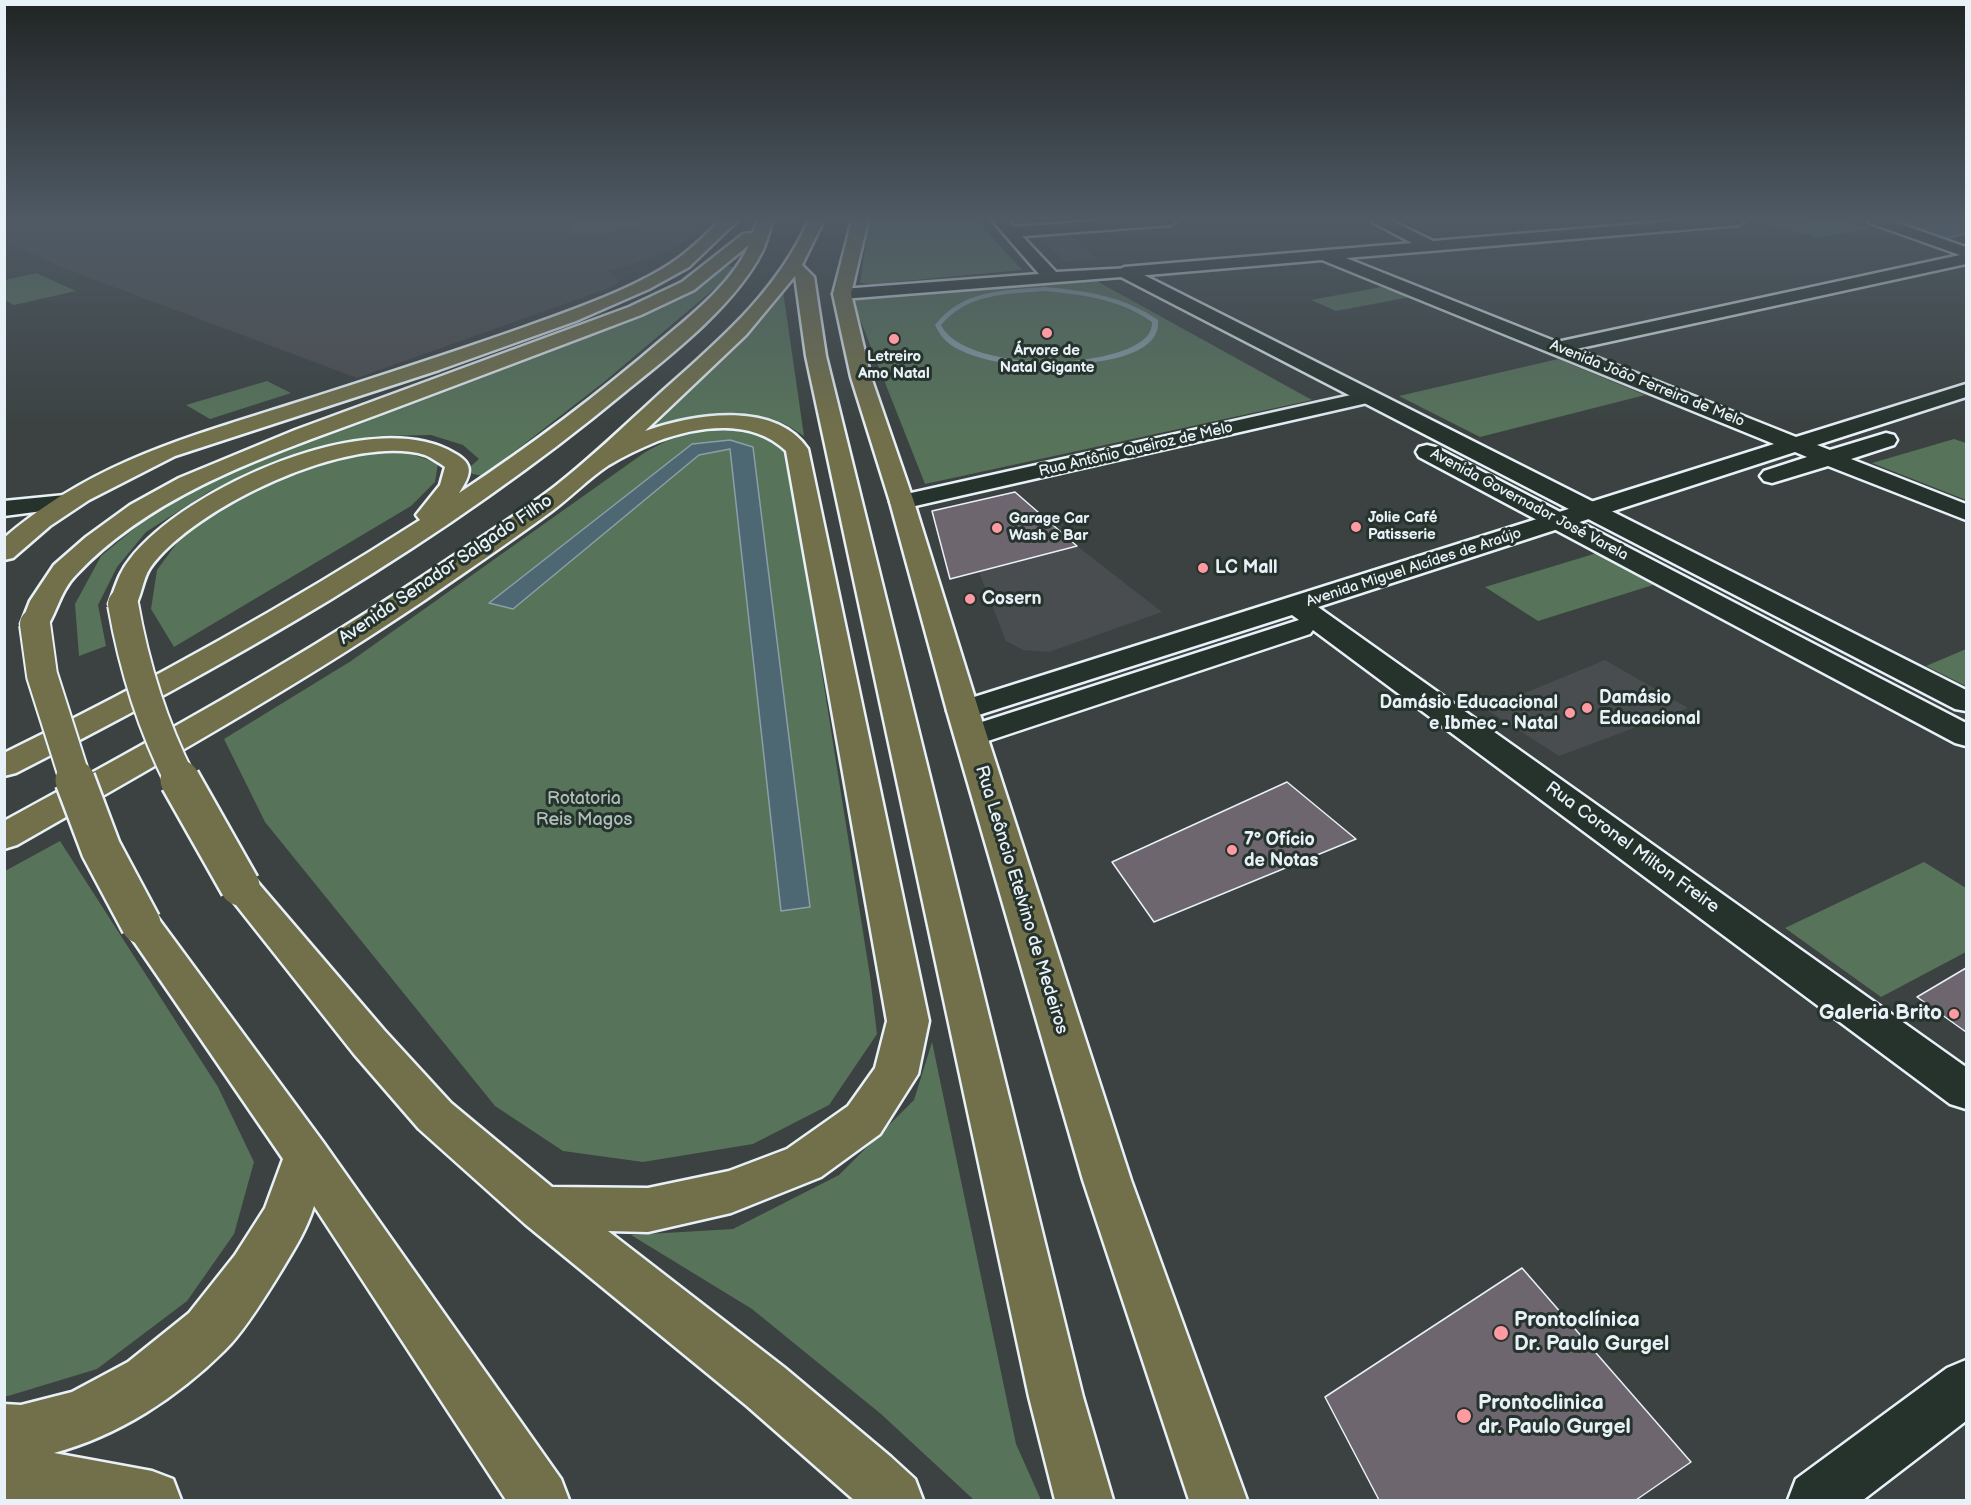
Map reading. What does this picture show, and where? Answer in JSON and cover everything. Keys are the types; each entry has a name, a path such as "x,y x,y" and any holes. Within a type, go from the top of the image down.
{"main road":[{"path":"4,552 65,502 106,479 167,451 432,366 526,333 631,290"},
{"path":"540,1500 307,1156 141,924 101,849 71,769 42,675 35,624 44,601 64,571 95,543 139,510 187,483 226,466 616,319 677,290"},
{"path":"4,766 201,665 312,599 416,533 526,460 656,355 722,290"},
{"name":"Avenida Senador Salgado Filho","path":"4,837 148,757 403,603 557,495 711,359 774,290"},
{"path":"807,290 821,379 1056,1397 1084,1500"},
{"name":"Rua Leôncio Etelvino de Medeiros","path":"842,294 861,377 902,502 967,724 1107,1180 1218,1500"},
{"path":"382,407 526,333"},
{"path":"542,1209 648,1210 731,1192 804,1163 864,1120 896,1074 908,1021 796,449 789,438 776,430 753,424 697,424 657,434 597,462"},
{"path":"416,533 454,484 458,474 457,464 449,456 428,448 380,445 327,454 268,474 203,508 167,535 138,565 123,604 130,645 153,722 183,787 240,886 369,1042 435,1116 542,1209 766,1387 871,1477 894,1500"},
{"path":"4,1432 21,1433 81,1418 147,1381 208,1331 253,1272 286,1218 307,1156"},
{"path":"4,1475 66,1483 152,1500"}],"street":[{"path":"842,294 891,290"},
{"name":"Avenida Governador José Varela","path":"1120,290 1558,522"},
{"name":"Avenida Governador José Varela","path":"1160,290 1369,397 1966,736"},
{"name":"Avenida João Ferreira de Melo","path":"1413,290 1966,513"},
{"path":"1556,348 1802,290"},
{"name":"Avenida Miguel Alcídes de Araújo","path":"967,724 1589,523 1797,444 1966,390"},
{"name":"Rua Antônio Queiroz de Melo","path":"902,502 1369,397"},
{"name":"Avenida Miguel Alcídes de Araújo","path":"1308,614 1558,522 1617,525 1966,414"},
{"path":"4,509 65,502"},
{"name":"Avenida Governador José Varela","path":"1617,525 1966,702"},
{"name":"Rua Coronel Milton Freire","path":"1308,614 1966,1091"},
{"path":"1817,1500 1966,1387"}],"shaded area":[{"path":"123,290 603,290 357,378"},
{"path":"1077,546 1162,612 1049,652 1023,650 1006,641 979,572"},
{"name":"Damásio Educacional","path":"1605,660 1688,708 1559,756 1486,709"}],"green space":[{"path":"5,290 76,291 14,305 5,300"},
{"path":"683,290 713,290 604,382 483,476 464,472 479,459 463,445 431,435 375,436 330,445 282,460 210,491 146,532 117,567 98,605 106,646 79,656 75,604 101,556 153,513 213,480 312,437"},
{"path":"958,290 1113,290 1312,400 925,484 852,299"},
{"path":"1364,290 1390,290 1410,297 1336,311 1311,300"},
{"path":"783,291 804,436 780,422 750,415 733,414 698,417 651,428"},
{"path":"1558,359 1645,395 1480,437 1399,396"},
{"path":"267,381 291,393 210,419 186,405"},
{"name":"Rotatoria Reis Magos","path":"736,426 785,440 870,976 877,1034 829,1105 753,1144 643,1162 563,1151 495,1106 265,822 224,739 351,661 644,453 688,433"},
{"path":"1954,439 1966,443 1966,500 1872,463"},
{"path":"402,451 438,463 435,482 411,506 174,647 151,609 157,570 179,540 208,518 261,486 321,462 364,453"},
{"path":"1597,553 1653,585 1538,621 1485,587"},
{"path":"1966,649 1966,686 1926,666"},
{"path":"60,841 218,1087 254,1162 234,1234 187,1301 97,1369 4,1396 5,871"},
{"path":"1924,862 1966,888 1966,952 1881,997 1785,928"},
{"path":"932,1042 1016,1444 1041,1500 974,1500 881,1414 752,1309 631,1235 733,1229 839,1175 914,1100"}],"water":[{"path":"730,440 753,447 810,907 781,911 730,449 699,455 513,609 489,603 692,444"}],"building":[{"name":"Garage Car Wash e Bar","path":"1015,492 1077,546 950,579 932,511"},
{"name":"7º Ofício de Notas","path":"1287,782 1356,839 1154,922 1112,862"},
{"name":"Galeria Brito","path":"1966,968 1966,1032 1917,997"},
{"name":"Prontoclínica Dr. Paulo Gurgel","path":"1522,1268 1691,1462 1636,1500 1379,1500 1325,1397"}],"waterway":[{"path":"1031,290 986,295 972,299 959,305 938,325 945,337 961,349 986,357 1050,364 1112,357 1137,348 1153,334 1156,321 1130,306 1103,297 1057,290"}],"place":[{"name":"Árvore de Natal Gigante","path":"1047,333"},
{"name":"Letreiro Amo Natal","path":"894,339"},
{"name":"Jolie Café Patisserie","path":"1356,527"},
{"name":"Garage Car Wash e Bar","path":"997,528"},
{"name":"LC Mall","path":"1203,568"},
{"name":"Cosern","path":"970,599"},
{"name":"Damásio Educacional","path":"1587,708"},
{"name":"Damásio Educacional e Ibmec - Natal","path":"1570,713"},
{"name":"7º Ofício de Notas","path":"1232,850"},
{"name":"Galeria Brito","path":"1954,1014"},
{"name":"Prontoclínica Dr. Paulo Gurgel","path":"1501,1333"},
{"name":"Prontoclinica dr. Paulo Gurgel","path":"1464,1416"}]}
